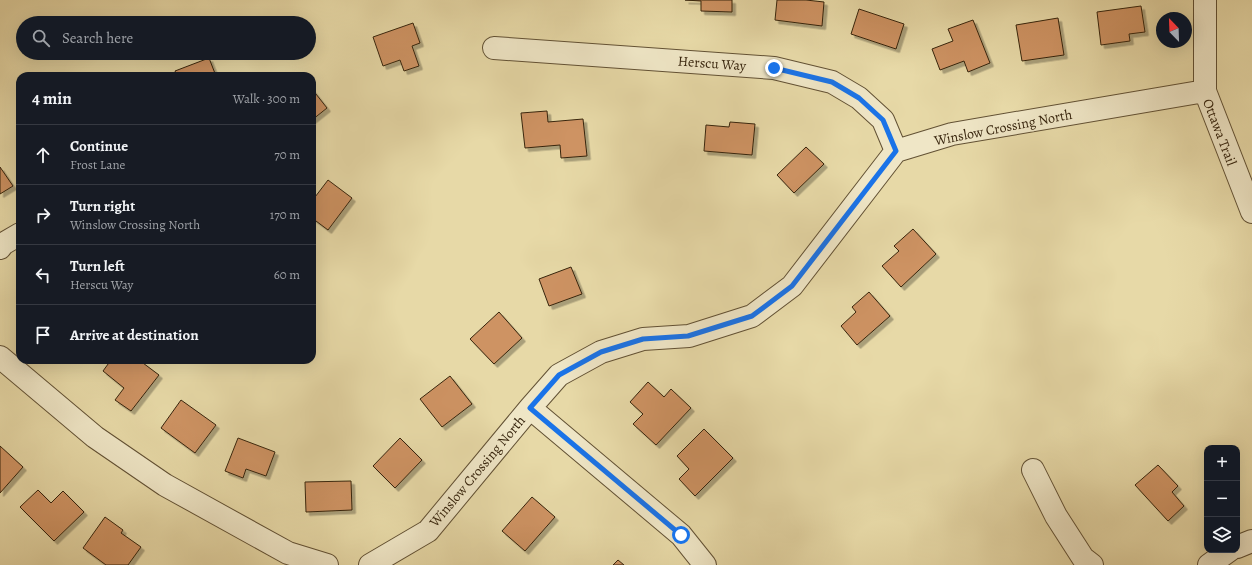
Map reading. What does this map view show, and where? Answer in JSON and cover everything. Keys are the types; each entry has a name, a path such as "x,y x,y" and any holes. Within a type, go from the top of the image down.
{"street":[{"name":"Ottawa Trail","path":"1205,0 1204,91 1252,212"},
{"name":"Herscu Way","path":"494,48 774,68 832,82 859,98 883,120 896,151"},
{"name":"Winslow Crossing North","path":"370,565 428,531 559,375 601,352 643,339 688,336 752,316 792,286 896,151 952,134 1204,91"},
{"path":"0,248 3,244 16,236"},
{"path":"0,357 95,437 165,485 288,553 326,565"},
{"path":"530,408 681,535 705,565"},
{"path":"1033,470 1056,516 1083,558 1092,565"},
{"path":"1240,546 1252,541"},
{"path":"1209,565 1226,553"}],"building":[{"path":"685,0 732,0 732,12 701,11 701,1"},
{"path":"777,0 806,0 824,2 822,26 775,20"},
{"path":"1141,6 1145,32 1129,34 1130,41 1101,45 1097,12"},
{"path":"859,9 904,24 896,49 851,34"},
{"path":"1058,18 1064,55 1022,61 1016,25"},
{"path":"973,20 990,63 968,72 964,61 940,70 932,49 953,41 948,29"},
{"path":"413,23 420,43 412,46 419,66 404,71 400,60 383,66 373,37"},
{"path":"204,60 210,60 214,72 175,72"},
{"path":"316,94 327,108 316,117"},
{"path":"547,111 548,122 583,119 587,156 561,158 560,145 525,148 521,113"},
{"path":"730,122 755,124 752,155 704,151 706,125 729,127"},
{"path":"806,147 824,164 794,193 777,175"},
{"path":"0,167 13,186 0,194"},
{"path":"328,180 352,198 328,230 316,221 316,196"},
{"path":"913,229 936,254 901,287 882,266 899,251 894,246"},
{"path":"571,267 582,294 549,306 539,279"},
{"path":"869,292 890,316 857,345 841,326 856,312 852,307"},
{"path":"499,312 522,338 494,364 470,339"},
{"path":"108,364 144,364 159,375 131,411 115,400 124,388 103,371"},
{"path":"450,376 472,404 442,427 420,399"},
{"path":"648,382 664,397 671,389 691,408 656,445 633,424 643,414 630,402"},
{"path":"181,400 216,425 195,453 161,428"},
{"path":"704,429 733,458 695,496 679,479 689,469 677,456"},
{"path":"238,438 275,452 266,476 246,469 243,478 225,471"},
{"path":"400,438 422,460 395,488 373,466"},
{"path":"0,446 23,467 0,493"},
{"path":"1158,465 1178,486 1172,492 1184,506 1168,521 1135,485"},
{"path":"351,481 352,510 306,512 305,482"},
{"path":"38,490 51,503 63,491 84,512 54,541 20,507"},
{"path":"532,497 555,517 525,551 502,531"},
{"path":"105,517 123,530 121,533 141,547 128,565 106,565 83,548"},
{"path":"618,560 624,565 613,565"}],"route":[{"path":"681,535 530,408 559,375 601,352 643,339 688,336 752,316 792,286 896,151 883,120 859,98 832,82 774,68"}]}
